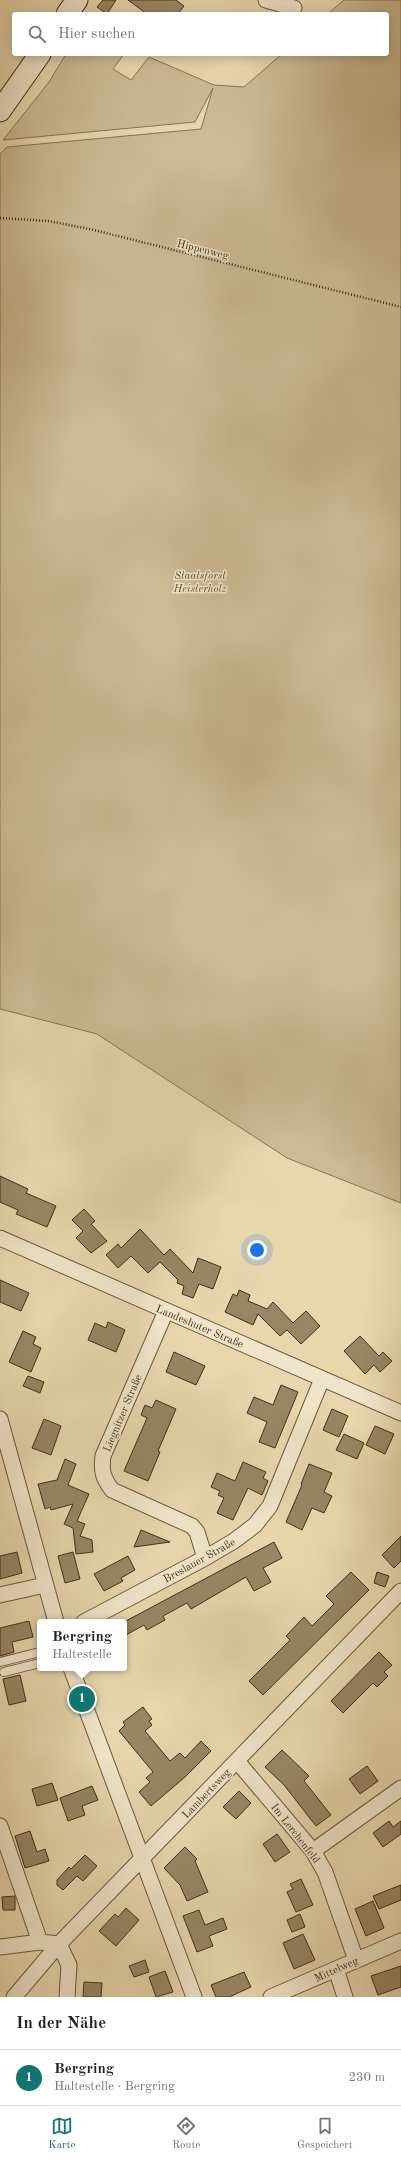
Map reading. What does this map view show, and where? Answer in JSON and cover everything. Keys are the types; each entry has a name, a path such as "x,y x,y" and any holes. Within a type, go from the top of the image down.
{"street":[{"path":"69,12 77,0"},
{"path":"266,0 294,8"},
{"path":"0,111 39,56"},
{"name":"Landeshuter Straße","path":"0,1238 401,1414"},
{"name":"Liegnitzer Straße","path":"166,1311 103,1456 101,1469 104,1479 112,1490 192,1526 197,1532 205,1558"},
{"name":"Breslauer Straße","path":"90,1619 205,1558 234,1541 255,1525 270,1506 322,1379"},
{"path":"0,1419 55,1619"},
{"path":"0,1595 45,1585"},
{"name":"Lambertsweg","path":"14,1997 59,1944 401,1591"},
{"path":"72,1671 194,1997"},
{"name":"Im Lerchenfeld","path":"237,1761 313,1851 325,1872 356,1960"},
{"path":"313,1851 401,1788"},
{"path":"0,1826 40,1942"},
{"name":"Mittelweg","path":"271,1997 401,1941"},
{"path":"0,1947 40,1942 59,1944 69,1964 67,1997"},
{"path":"336,1969 345,1997"}],"lane":[{"path":"0,1662 37,1653"},
{"path":"4,1672 37,1664"}],"path":[{"name":"Hippenweg","path":"0,218 49,221 94,230 401,307"}],"green space":[{"name":"Staatsforst Heisterholz","path":"344,0 401,0 401,1203 287,1158 97,1034 0,1009 0,154 7,147 201,129 213,88 195,122 3,140 49,82 65,56 123,56 113,69 131,80 149,57 214,85 244,87 280,56 389,56 389,12 330,12"}],"building":[{"path":"103,0 116,0 108,12 104,12 97,7"},
{"path":"128,0 176,0 184,6 180,12 144,12"},
{"path":"0,1176 28,1189 26,1193 56,1206 47,1227 16,1214 18,1210 0,1202"},
{"path":"84,1209 95,1221 91,1224 107,1241 91,1253 76,1238 83,1231 72,1220"},
{"path":"140,1229 164,1255 170,1249 193,1273 198,1258 221,1267 213,1289 199,1284 193,1298 182,1294 184,1286 177,1283 178,1280 160,1262 148,1273 131,1256 118,1268 106,1255 118,1244 121,1248"},
{"path":"0,1280 29,1293 21,1311 0,1302"},
{"path":"239,1290 250,1295 248,1301 267,1309 273,1302 293,1323 306,1311 320,1326 301,1344 287,1330 280,1336 258,1314 253,1325 225,1312 233,1294 237,1296"},
{"path":"108,1322 125,1330 116,1352 88,1340 95,1323 106,1328"},
{"path":"23,1331 36,1337 33,1344 41,1348 31,1372 9,1362"},
{"path":"360,1336 379,1356 383,1352 392,1361 380,1372 374,1365 365,1374 344,1351"},
{"path":"174,1352 205,1366 196,1385 166,1372"},
{"path":"28,1376 44,1382 40,1393 23,1386"},
{"path":"281,1385 298,1392 275,1448 259,1442 267,1422 247,1413 254,1397 273,1405"},
{"path":"156,1400 176,1409 158,1451 160,1452 148,1481 124,1471 147,1418 141,1415 145,1405 152,1408"},
{"path":"332,1409 348,1416 339,1437 323,1430"},
{"path":"44,1419 61,1426 51,1455 32,1448"},
{"path":"375,1426 394,1434 385,1454 366,1445"},
{"path":"344,1434 364,1443 357,1459 336,1450"},
{"path":"65,1459 76,1464 68,1485 89,1494 77,1521 85,1524 80,1536 92,1540 93,1552 76,1554 73,1528 64,1524 73,1504 51,1510 50,1507 45,1509 38,1484 57,1480"},
{"path":"243,1462 266,1472 263,1478 268,1481 262,1495 248,1488 233,1520 217,1513 224,1498 218,1495 220,1491 211,1487 217,1473 235,1481"},
{"path":"309,1464 332,1473 324,1492 332,1496 324,1513 312,1508 302,1530 286,1522 302,1485 301,1484"},
{"path":"141,1530 170,1542 134,1547"},
{"path":"401,1536 401,1561 394,1568 382,1555"},
{"path":"274,1542 282,1558 263,1568 271,1582 254,1591 246,1577 191,1609 187,1603 163,1616 165,1620 147,1630 144,1625 127,1634 127,1620"},
{"path":"17,1552 22,1573 0,1579 0,1556"},
{"path":"73,1552 80,1579 65,1583 58,1556"},
{"path":"128,1556 135,1570 121,1578 123,1581 104,1591 94,1574"},
{"path":"351,1572 369,1590 263,1695 249,1681 290,1640 286,1636 304,1617 312,1626 334,1604 326,1596"},
{"path":"377,1572 389,1576 385,1587 374,1583"},
{"path":"29,1621 33,1637 12,1642 14,1652 0,1656 0,1628"},
{"path":"379,1652 392,1665 384,1672 388,1676 377,1687 373,1683 343,1713 331,1701"},
{"path":"20,1675 26,1701 9,1705 3,1679"},
{"path":"143,1707 152,1719 149,1721 152,1725 145,1731 170,1761 180,1753 185,1758 201,1741 211,1751 185,1777 151,1806 139,1792 150,1782 146,1778 153,1772 119,1731 125,1725 123,1722"},
{"path":"282,1750 309,1776 304,1781 331,1815 316,1826 284,1785 265,1767"},
{"path":"367,1766 378,1781 360,1794 349,1779"},
{"path":"52,1783 58,1800 37,1806 32,1789"},
{"path":"92,1786 98,1800 82,1806 85,1815 68,1821 60,1798"},
{"path":"239,1791 251,1803 236,1819 223,1807"},
{"path":"389,1821 393,1827 401,1821 401,1834 383,1847 373,1833"},
{"path":"30,1831 37,1852 45,1849 49,1861 25,1868 15,1836"},
{"path":"277,1834 290,1852 275,1862 263,1844"},
{"path":"185,1847 197,1859 195,1861 208,1892 187,1901 180,1885 164,1868"},
{"path":"85,1855 97,1866 83,1881 77,1876 63,1890 57,1885 57,1880 69,1867 71,1869"},
{"path":"301,1879 313,1905 296,1912 287,1892 293,1889 290,1884"},
{"path":"401,1885 401,1900 379,1909 373,1896"},
{"path":"15,1896 15,1910 3,1910 2,1897"},
{"path":"373,1901 384,1928 366,1936 355,1909"},
{"path":"126,1908 139,1920 116,1946 99,1931 115,1914 118,1917"},
{"path":"199,1910 205,1925 223,1918 227,1929 209,1936 213,1946 197,1952 183,1916"},
{"path":"300,1914 305,1927 292,1932 287,1920"},
{"path":"303,1934 315,1960 294,1969 283,1943"},
{"path":"145,1960 149,1972 134,1977 129,1966"},
{"path":"401,1966 401,1987 378,1995 371,1976"},
{"path":"165,1971 173,1992 156,1997 149,1977"},
{"path":"244,1972 251,1987 229,1997 216,1997 211,1985"},
{"path":"84,1982 102,1983 101,1997 83,1997"}],"place":[{"name":"Bergring","path":"82,1699"}]}
